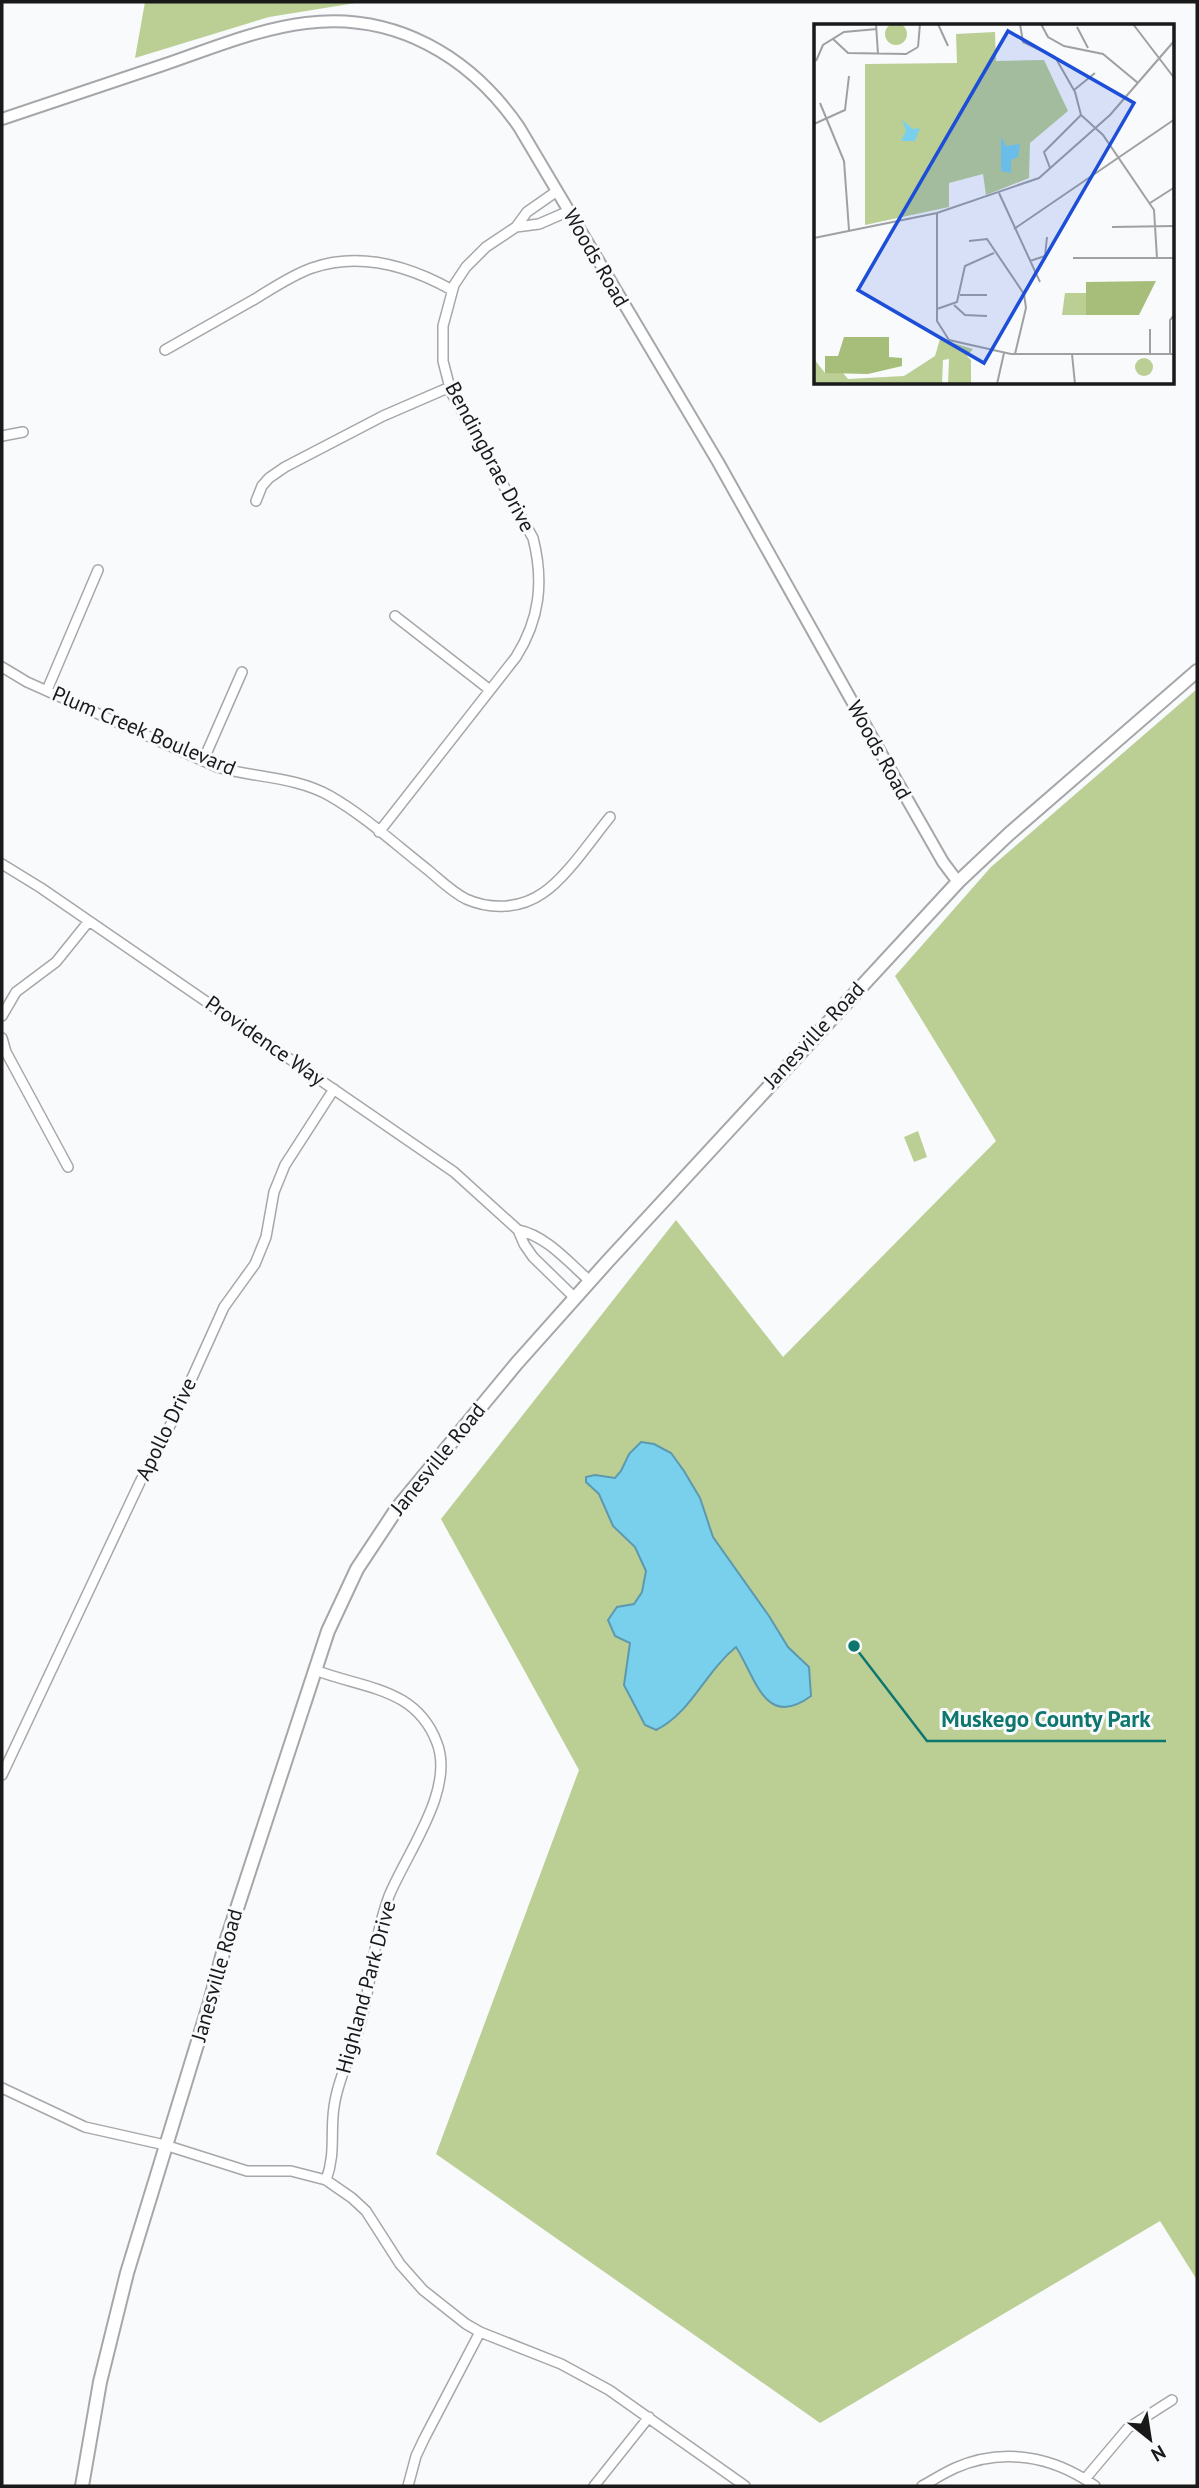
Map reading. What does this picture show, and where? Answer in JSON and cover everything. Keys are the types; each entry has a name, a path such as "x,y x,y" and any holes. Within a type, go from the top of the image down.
{"main road":[{"name":"Janesville Road","path":"82,2486 114,2318 225,1945 315,1670 339,1605 357,1569 383,1528 441,1454 575,1298 958,882 1018,825 1197,671"}],"street":[{"name":"Woods Road","path":"2,119 276,28 315,22 372,26 416,39 450,56 482,81 519,127 569,211 718,462 894,778 943,862 958,882"},
{"name":"Bendingbrae Drive","path":"516,227 527,212 557,191"},
{"name":"Bendingbrae Drive","path":"379,832 516,657 536,615 540,584 538,559 529,527 450,387 443,361 443,326 452,290 466,267 495,239 516,227 539,224 569,211"},
{"path":"165,351 300,274 327,264 364,261 398,265 428,276 452,290"},
{"path":"256,501 269,478 285,467 383,416 450,387"},
{"path":"2,436 23,432"},
{"path":"47,690 98,570"},
{"path":"395,616 490,690"},
{"name":"Plum Creek Boulevard","path":"2,667 202,761 228,770 278,778 311,787 344,805 466,899 485,905 517,905 544,893 610,817"},
{"path":"202,761 242,672"},
{"name":"Providence Way","path":"2,864 454,1172 518,1230 533,1257 575,1298"},
{"path":"2,1015 16,992 57,962 89,921"},
{"path":"2,1038 10,1061 68,1167"},
{"name":"Apollo Drive","path":"2,1775 140,1482 173,1420 224,1307 255,1264 266,1237 274,1192 285,1165 334,1089"},
{"name":"Providence Way","path":"518,1230 531,1233 542,1240 590,1281"},
{"name":"Highland Park Drive","path":"315,1670 382,1690 409,1703 430,1728 442,1763 437,1797 403,1866 383,1917 362,2017 334,2106 333,2163 326,2180"},
{"path":"2,2088 85,2127 165,2146 247,2171 291,2171 326,2180 366,2211 400,2264 423,2290 466,2324 583,2375 649,2417 745,2486"},
{"path":"408,2486 416,2456 480,2332"},
{"path":"1085,2479 1128,2428 1171,2400"},
{"path":"594,2486 649,2417"},
{"path":"922,2486 955,2468 1002,2456 1048,2461 1095,2486"}],"green space":[{"path":"145,2 362,2 269,17 135,58"},
{"path":"1197,689 1197,2280 1160,2221 820,2423 436,2154 579,1770 441,1519 676,1220 783,1357 996,1141 895,976 991,867"},
{"path":"918,1131 927,1157 914,1162 904,1137"}],"water":[{"path":"641,1442 654,1444 671,1453 684,1471 700,1498 713,1537 788,1647 809,1667 811,1696 795,1705 783,1707 772,1704 756,1685 736,1647 715,1668 689,1703 668,1723 656,1730 645,1725 624,1685 630,1643 615,1636 608,1620 617,1607 634,1604 642,1592 646,1571 635,1547 613,1526 599,1494 586,1482 586,1477 595,1475 615,1478 629,1454"}],"place":[{"name":"Muskego County Park","path":"854,1646"}]}
